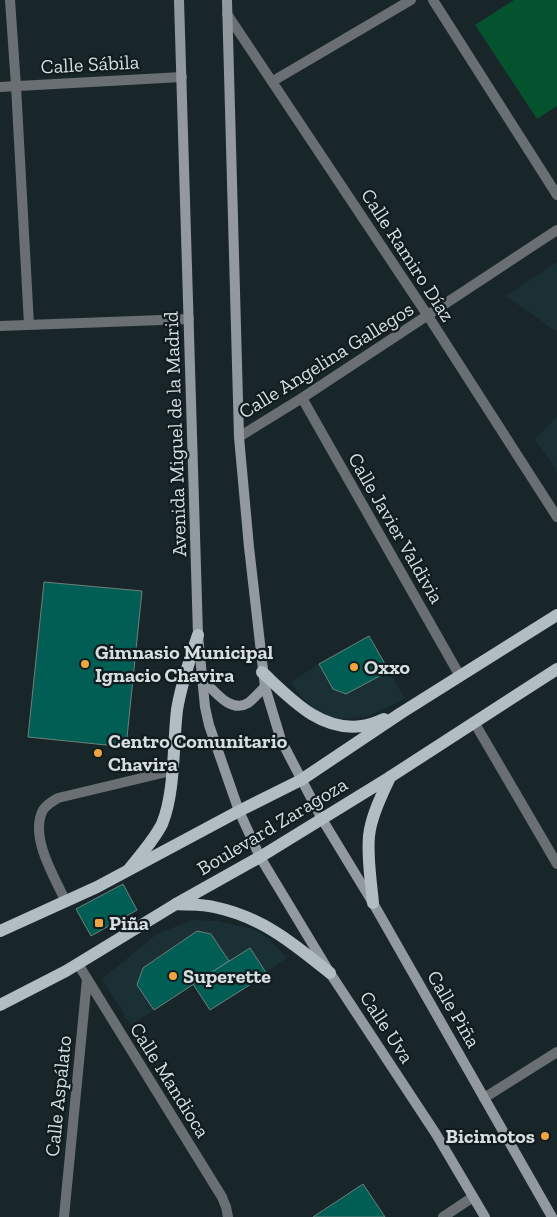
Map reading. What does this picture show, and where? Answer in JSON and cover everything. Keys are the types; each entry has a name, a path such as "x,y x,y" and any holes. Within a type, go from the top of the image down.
{"main road":[{"name":"Avenida Miguel de la Madrid","path":"179,0 198,635 209,725 239,811 260,857"},
{"path":"227,0 238,437 262,672 282,740 322,819"},
{"name":"Boulevard Zaragoza","path":"0,931 66,902 126,872 301,780 400,714 557,615"},
{"path":"126,872 157,833 163,822 170,792 178,708 188,664 198,635"},
{"name":"Boulevard Zaragoza","path":"0,1005 78,964 176,904 260,857 390,777 557,669"},
{"path":"262,672 300,708 317,718 333,723 360,727 400,714"},
{"path":"203,680 222,698 234,705 244,705 250,702 265,687"},
{"path":"373,903 369,835 375,811 390,777"},
{"name":"Calle Piña","path":"322,819 373,903 552,1217"},
{"name":"Calle Uva","path":"260,857 330,973 436,1134 485,1217"},
{"path":"176,904 212,906 236,912 264,923 288,939 330,973"}],"street":[{"path":"10,0 29,325"},
{"path":"273,81 411,0"},
{"path":"433,0 557,194"},
{"name":"Calle Ramiro Díaz","path":"227,14 428,316 557,516"},
{"name":"Calle Sábila","path":"0,87 182,77"},
{"name":"Calle Angelina Gallegos","path":"238,437 302,398 557,230"},
{"path":"0,326 188,319"},
{"name":"Calle Javier Valdivia","path":"302,398 460,676"},
{"path":"474,722 557,864"},
{"path":"66,902 43,852 39,837 43,810 58,798 172,771"},
{"name":"Calle Mandioca","path":"78,964 222,1197 228,1217"},
{"name":"Calle Aspálato","path":"64,1217 87,979"},
{"path":"484,1098 557,1052"},
{"path":"443,1217 473,1197"}],"shaded area":[{"path":"557,262 557,332 506,296"},
{"path":"557,417 557,471 535,439"},
{"path":"369,636 405,699 366,717 336,719 313,708 299,694 291,682"},
{"path":"192,920 217,921 254,929 270,940 287,958 210,1010 193,984 131,1025 102,979 157,934"}],"green space":[{"path":"514,0 557,0 557,106 537,119 475,25"}],"building":[{"name":"Gimnasio Municipal Ignacio Chavira","path":"44,582 142,591 126,747 28,737"},
{"name":"Oxxo","path":"369,636 389,671 346,694 333,689 319,664"},
{"name":"Piña","path":"123,884 137,910 91,936 76,909"},
{"name":"Superette","path":"197,931 211,934 229,961 154,1010 137,985 143,968"},
{"path":"250,948 267,974 210,1010 193,984"},
{"path":"363,1184 385,1217 313,1217"}],"place":[{"name":"Gimnasio Municipal Ignacio Chavira","path":"85,664"},
{"name":"Oxxo","path":"354,667"},
{"name":"Centro Comunitario Chavira","path":"98,753"},
{"name":"Piña","path":"99,923"},
{"name":"Superette","path":"173,976"},
{"name":"Bicimotos","path":"545,1136"}]}
